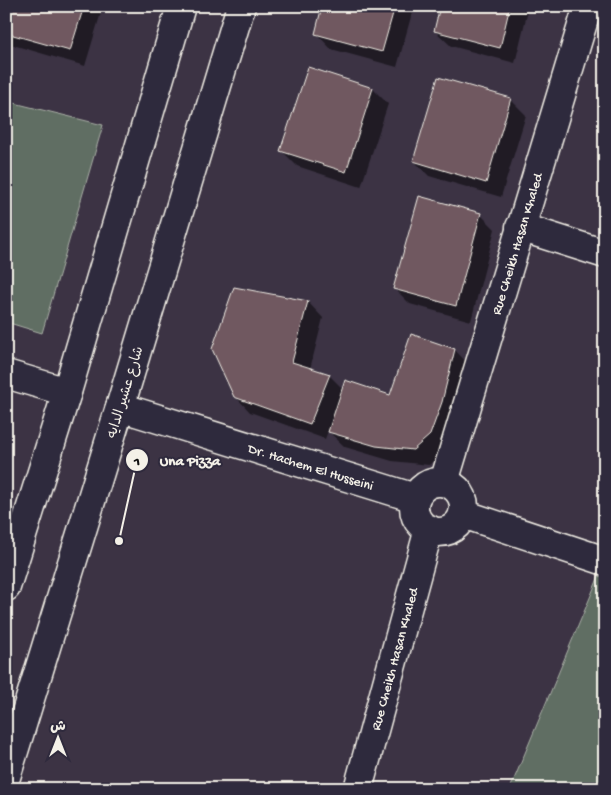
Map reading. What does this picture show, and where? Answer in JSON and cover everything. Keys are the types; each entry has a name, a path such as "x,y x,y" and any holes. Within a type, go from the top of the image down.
{"street":[{"path":"6,587 67,392 181,6"},
{"name":"شارع عشير الدايه","path":"6,777 241,6"},
{"name":"Rue Cheikh Hasan Khaled","path":"444,482 588,6"},
{"path":"520,227 605,254"},
{"path":"6,374 67,392"},
{"name":"Dr. Hachem El Husseini","path":"120,407 415,498"},
{"path":"435,482 444,482 459,490 465,506 460,522 453,528 437,532 429,530 416,517 414,508 415,498 427,485 435,482"},
{"path":"463,514 605,561"},
{"name":"Rue Cheikh Hasan Khaled","path":"358,789 429,530"}],"green space":[{"path":"6,101 103,125 42,333 6,322"},
{"path":"599,576 605,578 605,789 510,789"}],"building":[{"path":"6,6 84,6 70,51 6,33"},
{"path":"322,6 395,6 382,52 315,34"},
{"path":"440,6 510,6 500,48 434,31"},
{"path":"308,67 373,88 346,172 280,151"},
{"path":"438,77 511,98 486,183 413,161"},
{"path":"419,196 481,213 456,306 393,289"},
{"path":"234,287 308,301 292,362 330,374 310,424 234,397 212,349"},
{"path":"411,334 455,349 442,402 430,435 413,450 376,446 328,432 345,380 390,395"}],"place":[{"name":"Una Pizza","path":"119,541"}]}
